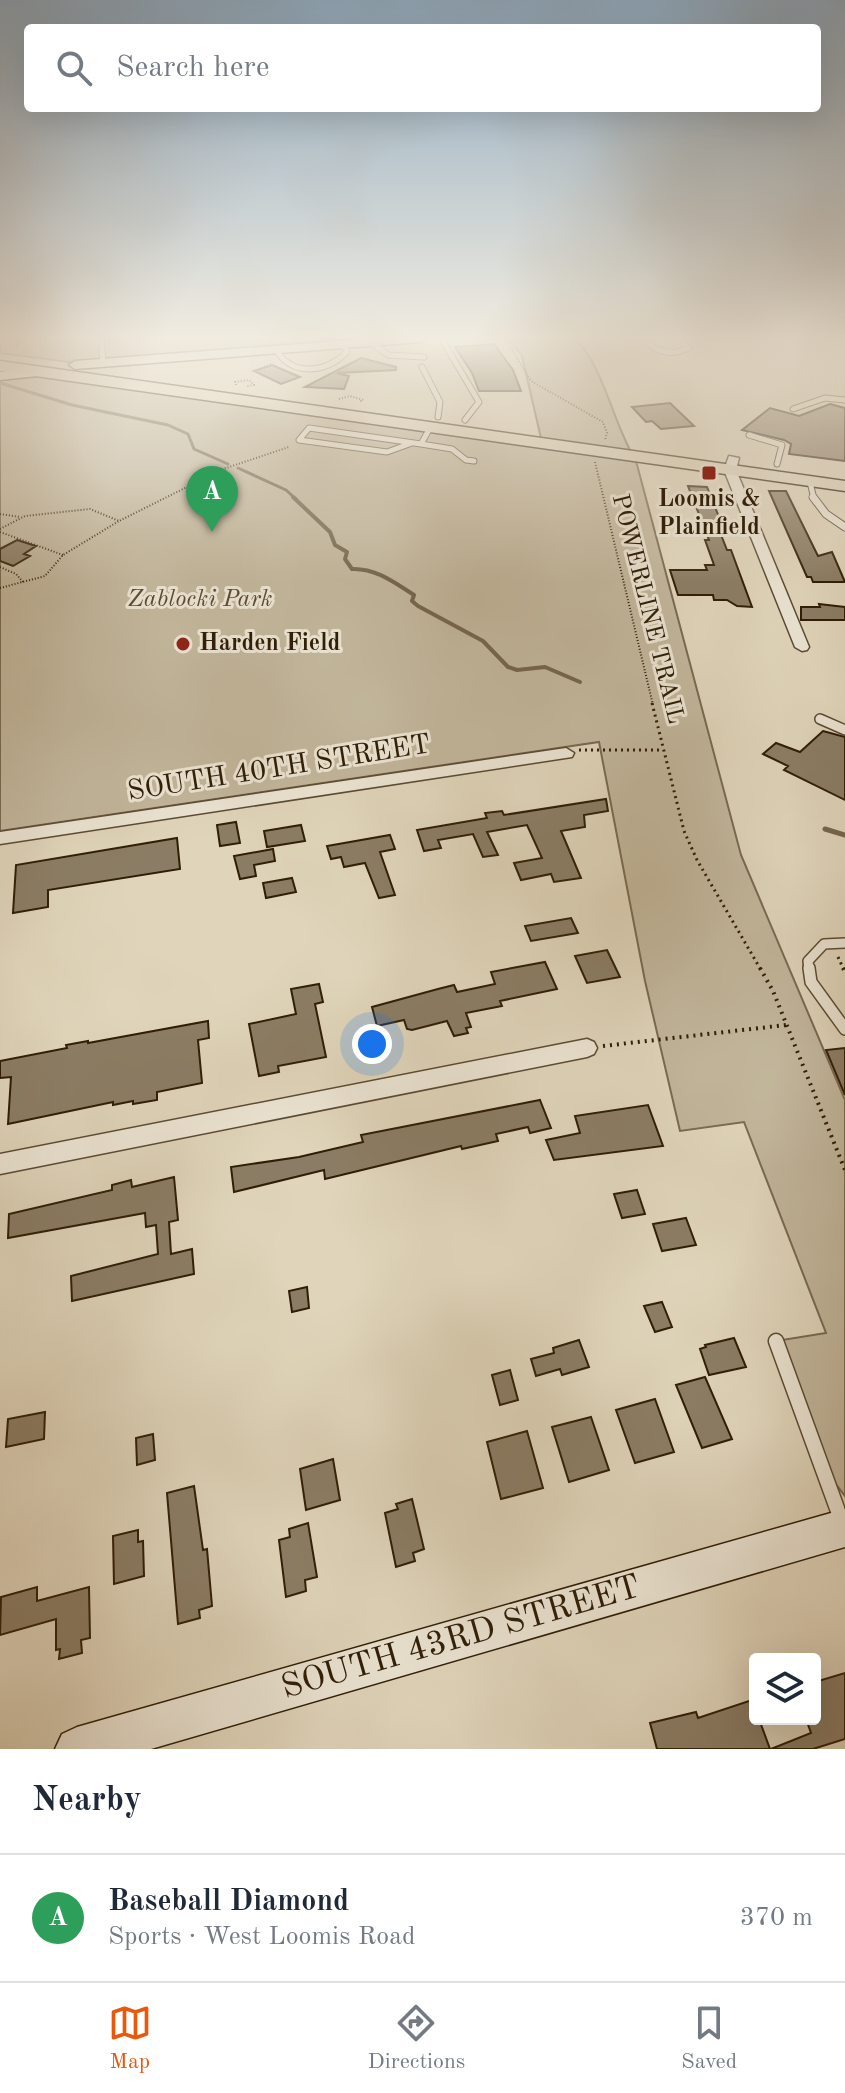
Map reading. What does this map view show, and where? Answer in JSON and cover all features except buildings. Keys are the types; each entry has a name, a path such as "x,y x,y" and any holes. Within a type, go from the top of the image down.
{"main road":[{"path":"359,420 430,430 602,446 731,464 810,482 845,486"},
{"path":"377,420 430,430 465,420 602,446"},
{"path":"731,464 777,464 845,473"}],"street":[{"path":"731,464 802,647"},
{"name":"SOUTH 40TH STREET","path":"0,838 566,753"},
{"path":"0,1164 587,1048"},
{"name":"SOUTH 43RD STREET","path":"77,1749 845,1528"}],"lane":[{"path":"412,443 309,428 299,440 387,452 412,443 430,430 434,420"},
{"path":"430,430 466,460 474,461"},
{"path":"749,435 782,445 777,464"},
{"path":"810,482 811,495 816,504 845,527"},
{"path":"820,719 845,730"},
{"path":"845,943 824,944 808,961 811,982 845,1029"},
{"path":"776,1341 845,1528"}],"path":[{"path":"599,420 607,433 602,446"},
{"path":"0,588 45,576 63,555 192,482 302,440"},
{"name":"POWERLINE TRAIL","path":"602,446 594,465 596,475 684,831 697,860 773,991 845,1170"},
{"path":"0,514 20,517 90,509 119,521"},
{"path":"0,531 20,517"},
{"path":"0,531 63,555"},
{"path":"0,567 16,574 23,582"},
{"name":"POWERLINE TRAIL","path":"566,753 605,749 663,750"},
{"path":"587,1048 786,1025"}],"green space":[{"name":"Zablocki Park","path":"0,420 347,420 543,447 537,420 617,420 636,461 741,855 845,1100 845,1496 831,1478 782,1340 826,1333 744,1122 680,1131 645,981 599,742 0,831"}],"waterway":[{"path":"142,420 168,425 188,434 194,449 228,464"},
{"path":"238,468 286,490 296,499"},
{"path":"293,497 330,532 335,545 347,552 345,559 352,569 377,574 400,586 414,595 412,601 418,606 483,641 508,667 517,670 545,667 580,682"},
{"path":"825,829 845,835"}],"place":[{"name":"Loomis & Plainfield","path":"709,473"},
{"name":"Baseball Diamond","path":"212,532"},
{"name":"Harden Field","path":"183,644"}]}
